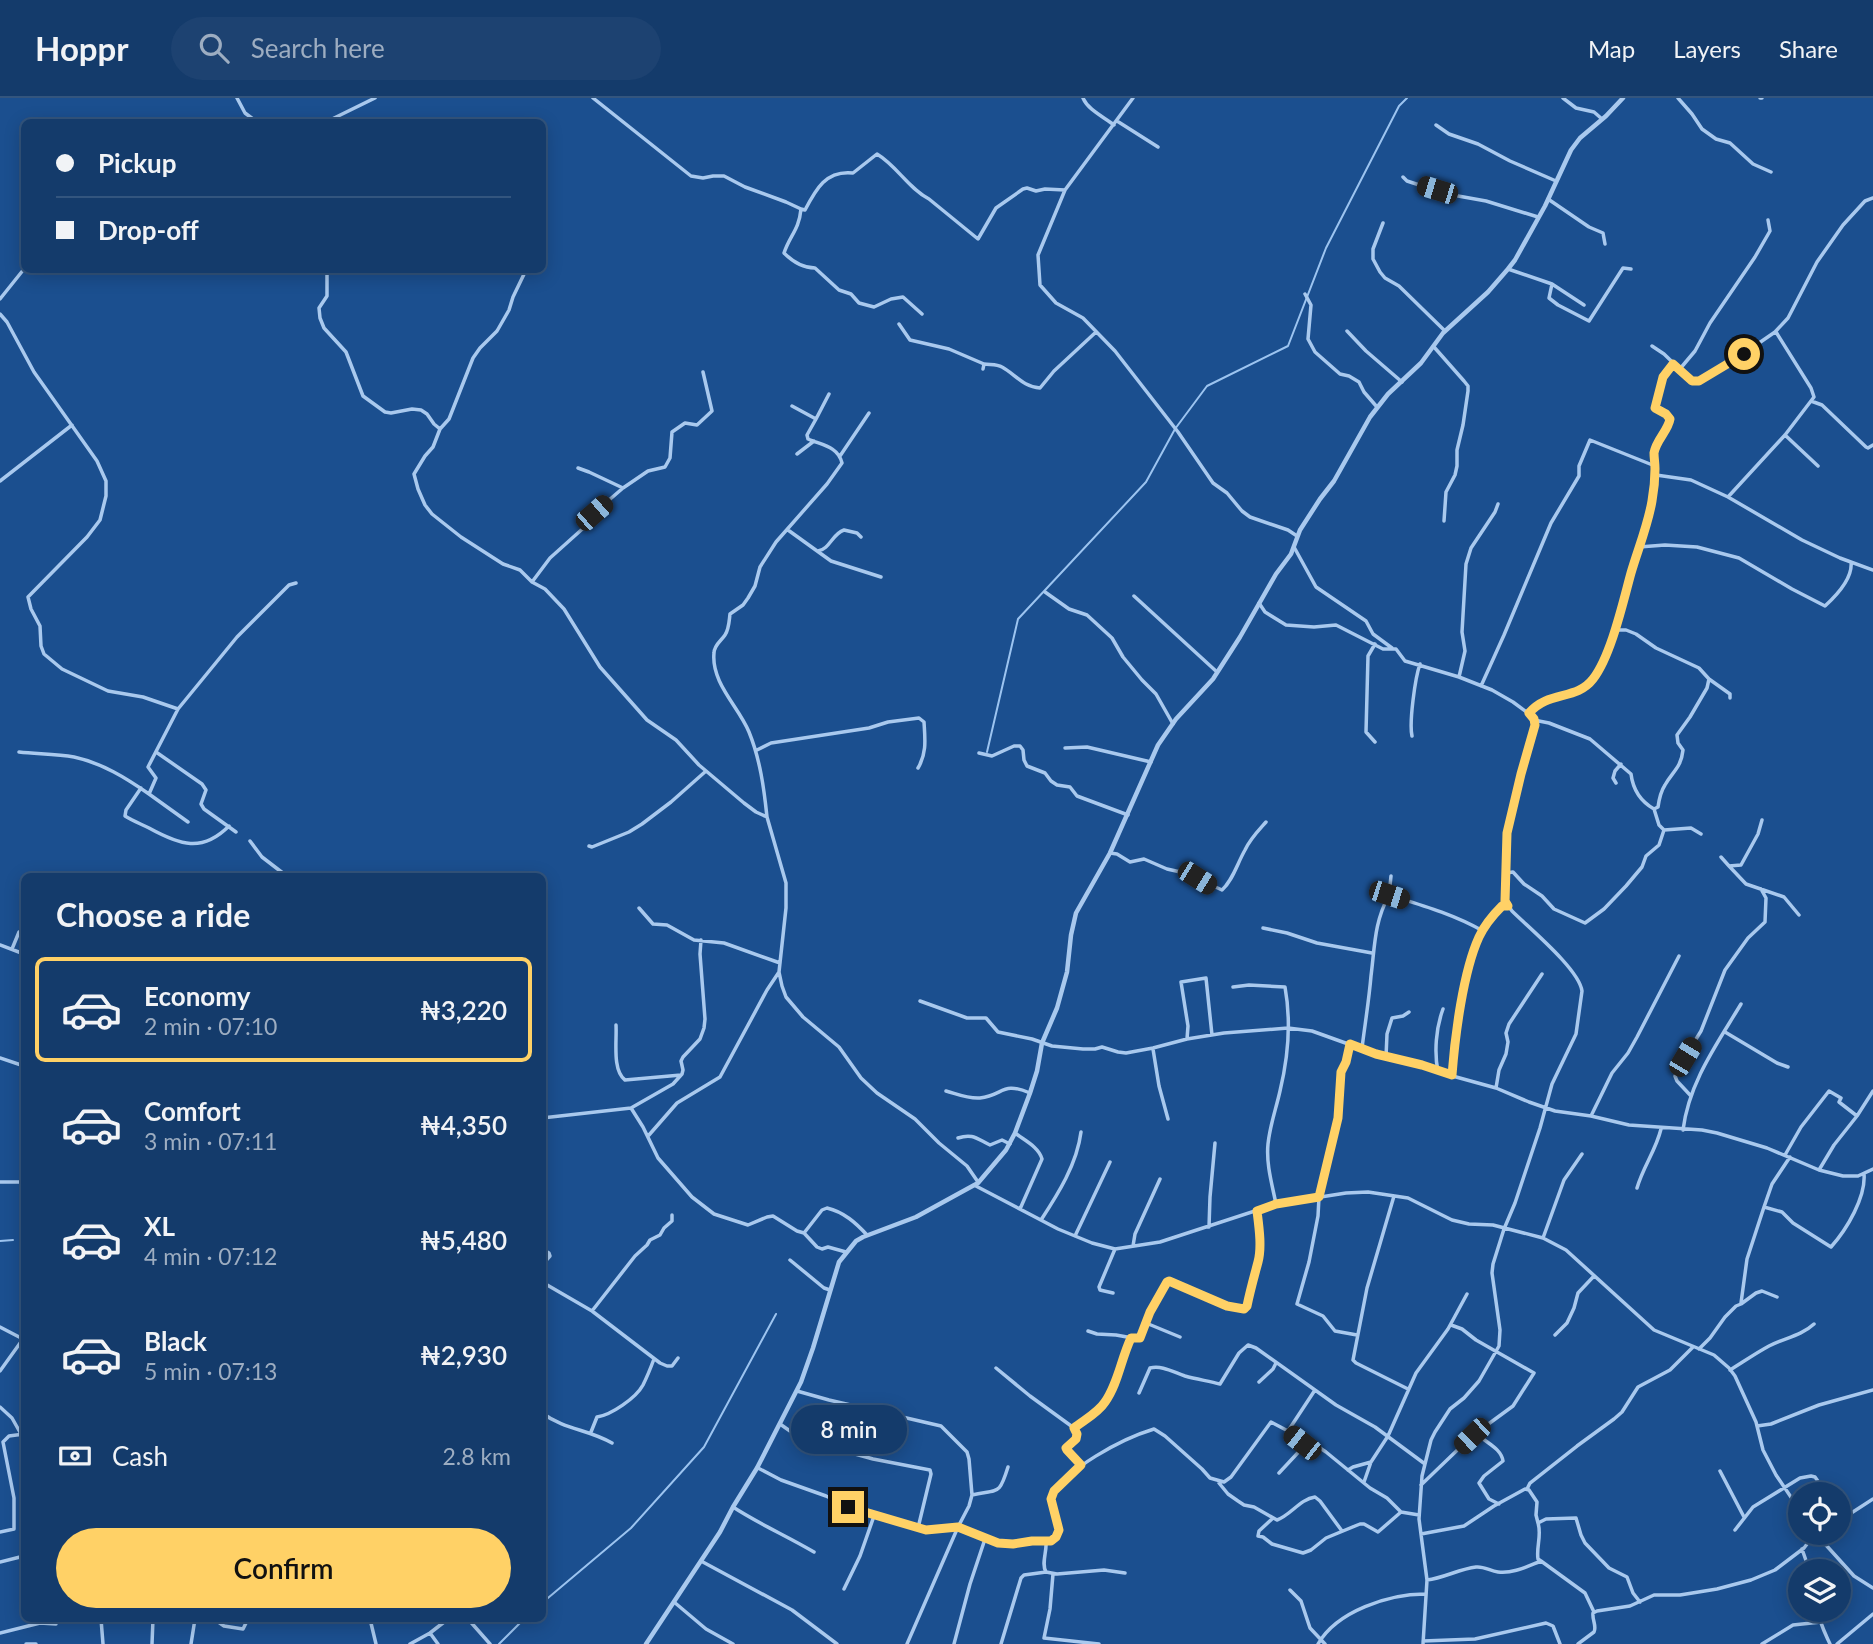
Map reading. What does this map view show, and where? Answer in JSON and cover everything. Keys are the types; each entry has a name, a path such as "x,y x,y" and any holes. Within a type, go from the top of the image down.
{"street":[{"path":"237,98 245,113 253,119"},
{"path":"333,119 375,98"},
{"path":"593,98 691,176 724,176 805,210 825,179 843,172 853,173 877,154 888,161 922,195 978,239 996,208 1023,189 1065,190"},
{"path":"1083,98 1084,103 1158,147"},
{"path":"1133,98 1065,190 1038,255 1040,285 1056,303 1083,318 1115,351 1178,432 1213,483 1227,492 1250,517 1288,530 1297,536"},
{"path":"1563,98 1576,108 1594,112 1602,119"},
{"path":"646,1644 720,1532 797,1391 836,1270 846,1252 856,1241 867,1235 916,1217 976,1183 993,1167 1010,1144 1037,1071 1042,1043 1057,1009 1067,972 1076,914 1128,816 1158,745 1172,724 1213,680 1288,558 1297,536 1334,481 1377,407 1421,363 1445,331 1489,292 1508,269 1520,252 1571,150 1580,138 1623,98"},
{"path":"1678,98 1702,129 1716,139 1730,142 1753,164 1771,172"},
{"path":"1436,125 1449,134 1478,144 1556,181"},
{"path":"1403,177 1407,181 1447,194 1486,201 1538,217"},
{"path":"1652,346 1692,381 1699,381 1730,363 1775,332 1788,318 1817,262 1843,225 1865,201 1873,198"},
{"path":"1548,199 1589,227 1603,233 1605,244"},
{"path":"801,209 799,224 784,253 789,258 806,268 814,268 859,303 874,307 903,297 922,314"},
{"path":"1679,370 1695,351 1710,323 1755,257 1770,231 1768,220"},
{"path":"1383,223 1373,249 1373,259 1380,272 1399,286 1445,331"},
{"path":"1552,284 1549,298 1589,321 1623,268 1631,269"},
{"path":"1508,269 1552,284 1584,305"},
{"path":"0,299 21,273"},
{"path":"327,273 327,296 319,308 320,318 324,328 350,359 352,372 363,396 385,412 421,410 440,429"},
{"path":"525,273 497,331 473,358 449,419 440,429 433,447 414,474 425,505 461,537 503,564 520,570 532,582 545,589 564,609 600,667 647,720 676,740 706,771 744,803 767,817"},
{"path":"1305,295 1311,305 1308,339 1315,352 1340,374 1359,382 1363,392 1377,407"},
{"path":"0,314 34,372 97,461 106,481 106,496 100,520 87,537 28,597 40,626 44,654 62,669 107,691 143,697 178,709"},
{"path":"900,324 909,340 949,349 984,367 1000,366 1034,388 1040,387 1097,332"},
{"path":"1348,331 1366,351 1402,382"},
{"path":"1728,497 1785,435 1814,397 1775,332"},
{"path":"1433,347 1468,387 1457,450 1457,466 1446,492 1444,521"},
{"path":"1529,713 1541,702 1573,694 1592,681 1603,663 1652,502 1654,455 1670,419 1656,409 1656,403 1663,377 1673,364"},
{"path":"532,582 550,558 589,523 594,513 648,471 665,467 670,458 672,432 685,423 697,425 712,411 703,372"},
{"path":"829,394 807,435 808,439 837,452 842,463 776,542 760,568 748,598 730,614 727,632 713,654 724,691 748,729 757,750 767,817 786,883 779,972 786,997 803,1017 839,1047 856,1073 877,1093 915,1119 967,1167 976,1183 1041,1220 1092,1243 1115,1249 1160,1242 1276,1204 1368,1192 1408,1198 1452,1220 1493,1225 1543,1238 1566,1250 1654,1331 1713,1355 1730,1370 1757,1426 1763,1450 1788,1492"},
{"path":"1811,401 1822,405 1866,447 1873,445"},
{"path":"792,406 816,419"},
{"path":"841,456 869,413"},
{"path":"0,481 72,425"},
{"path":"1785,435 1818,466"},
{"path":"1481,686 1551,523 1579,476 1579,466 1590,440 1655,466"},
{"path":"797,454 814,441"},
{"path":"578,468 623,488"},
{"path":"1655,475 1690,480 1728,497 1802,540 1873,570"},
{"path":"1459,677 1465,651 1462,632 1466,564 1471,548 1499,504"},
{"path":"788,530 831,561 881,577"},
{"path":"813,549 822,550 834,536 844,530 857,533 861,537"},
{"path":"1294,547 1316,587 1366,621 1373,634 1398,651 1405,661 1481,686 1513,702 1534,720 1507,833 1505,901 1581,984 1576,1034 1552,1084 1493,1264 1500,1330 1497,1351 1479,1381 1446,1413 1430,1440 1421,1485 1419,1515 1427,1580 1423,1642 1475,1639 1546,1623 1553,1626 1560,1644"},
{"path":"1639,547 1697,547 1739,558 1825,606 1852,571 1851,562"},
{"path":"1288,558 1300,560"},
{"path":"149,794 156,778 148,767 178,709 237,638 289,584 296,583"},
{"path":"1045,592 1069,609 1087,615 1112,638 1123,657 1156,694 1172,724"},
{"path":"1134,596 1217,672"},
{"path":"1259,603 1265,612 1286,625 1336,625 1383,649 1393,649"},
{"path":"1614,630 1626,630 1636,634 1656,648 1699,668 1730,694 1730,698"},
{"path":"1374,644 1368,656 1366,732 1375,742"},
{"path":"1412,736 1410,726 1420,664"},
{"path":"1654,808 1658,807 1663,788 1682,759 1683,750 1678,743 1678,735 1707,688 1709,679"},
{"path":"757,750 771,743 919,718 924,722 925,750 918,768"},
{"path":"1534,720 1586,737 1621,764 1631,774 1637,794 1645,804 1654,808 1659,825 1664,830 1691,828 1701,834"},
{"path":"979,754 992,756 1020,746 1027,766 1045,773 1057,785 1070,787 1077,796 1128,816"},
{"path":"1065,748 1087,747 1151,762"},
{"path":"19,752 75,757 103,766 128,779 188,822"},
{"path":"156,752 201,784 206,790 201,804 236,832"},
{"path":"1616,783 1613,778 1621,764"},
{"path":"589,846 629,832 671,802 706,771"},
{"path":"141,788 126,810 125,816 175,842 187,845 202,842 221,834 229,825"},
{"path":"1729,866 1741,865 1758,834 1762,820"},
{"path":"1110,853 1130,862 1144,859 1222,890 1230,881 1250,842 1266,822"},
{"path":"1506,873 1513,872 1521,882 1542,896 1560,913 1585,923 1604,909 1626,886 1642,867 1646,856 1659,845 1664,830"},
{"path":"250,841 262,857 283,873"},
{"path":"1721,857 1746,884 1784,897 1798,915"},
{"path":"1362,1048 1376,927 1389,895 1391,876"},
{"path":"1691,1096 1675,1076 1701,1031 1725,970 1748,939 1765,922 1766,898 1761,889"},
{"path":"1389,895 1438,910 1483,931"},
{"path":"1452,1075 1454,1042 1474,952 1483,931 1499,909 1508,906"},
{"path":"639,908 653,924 667,925 694,940 724,943 780,963"},
{"path":"1263,928 1317,943 1373,953"},
{"path":"12,949 19,932"},
{"path":"546,1118 631,1108 673,1084 681,1075 681,1061 699,1039 704,1028 701,940"},
{"path":"0,945 21,953"},
{"path":"1591,1116 1612,1073 1632,1045 1679,956"},
{"path":"648,1137 677,1103 720,1077 766,990 779,972"},
{"path":"1496,1087 1506,1054 1509,1024 1542,975"},
{"path":"1187,1039 1188,1026 1181,982 1206,978 1212,1035"},
{"path":"1233,987 1285,987 1288,1002 1289,1028 1280,1091 1268,1145 1268,1161 1276,1204"},
{"path":"920,1001 967,1018 986,1018 998,1032 1052,1046 1083,1049 1102,1047 1126,1053 1212,1035 1289,1028 1312,1031 1438,1072 1496,1087 1555,1111 1629,1125 1717,1133 1843,1176 1858,1176 1873,1169"},
{"path":"1683,1130 1691,1096 1701,1070 1741,1004"},
{"path":"1438,1072 1436,1044 1443,1009"},
{"path":"1386,1056 1387,1034 1392,1018 1409,1012"},
{"path":"616,1025 616,1051 622,1079 681,1075"},
{"path":"1725,1032 1788,1067"},
{"path":"1350,1044 1341,1072 1338,1118 1319,1197 1317,1224 1297,1304 1323,1316 1335,1331 1357,1335"},
{"path":"1153,1048 1168,1119"},
{"path":"0,1058 21,1065"},
{"path":"946,1091 980,1098 1009,1087 1030,1093"},
{"path":"1741,1304 1747,1259 1764,1206 1801,1127 1829,1091 1841,1098 1839,1102 1857,1116"},
{"path":"1819,1170 1834,1144 1873,1091"},
{"path":"631,1108 655,1153 692,1197 715,1214 748,1225 773,1216 804,1233 817,1247 846,1252"},
{"path":"1637,1188 1661,1129"},
{"path":"1041,1220 1072,1165 1081,1132"},
{"path":"1015,1133 1038,1150 1042,1159 1020,1209"},
{"path":"958,1138 967,1135 990,1145 1002,1140 1010,1144"},
{"path":"1209,1227 1215,1143"},
{"path":"1543,1238 1564,1180 1582,1154"},
{"path":"1075,1236 1110,1162"},
{"path":"1764,1206 1782,1212 1793,1223 1831,1247 1854,1216 1865,1184 1864,1173"},
{"path":"1133,1246 1135,1234 1160,1179"},
{"path":"0,1182 21,1182"},
{"path":"1394,1196 1367,1288 1353,1360 1408,1389"},
{"path":"804,1233 822,1210 827,1208 840,1212 867,1235"},
{"path":"1088,1331 1140,1338 1164,1285 1169,1281 1227,1306 1244,1309 1259,1261 1257,1211"},
{"path":"592,1311 635,1256 672,1221 672,1215"},
{"path":"1113,1293 1103,1292 1099,1287 1115,1249"},
{"path":"790,1260 830,1290"},
{"path":"1555,1335 1567,1323 1578,1293 1594,1276"},
{"path":"546,1284 592,1311 654,1359 672,1366 678,1358"},
{"path":"1421,1534 1464,1526 1499,1503 1527,1489 1530,1483 1622,1412 1638,1387 1670,1370 1710,1338 1736,1306 1759,1291 1777,1297"},
{"path":"1364,1482 1371,1462 1388,1436 1416,1373 1451,1325 1467,1294"},
{"path":"1146,1323 1180,1337"},
{"path":"1421,1485 1476,1433 1513,1406 1533,1375 1533,1371 1451,1325"},
{"path":"1730,1370 1770,1346 1804,1333 1814,1325"},
{"path":"0,1327 21,1338"},
{"path":"1074,1428 1105,1403 1131,1338"},
{"path":"0,1371 21,1342"},
{"path":"1139,1393 1150,1368 1155,1367 1220,1384 1239,1353 1248,1345 1336,1405 1388,1436 1425,1464"},
{"path":"591,1432 597,1417 615,1411 642,1387 654,1359"},
{"path":"1259,1382 1273,1370 1276,1363"},
{"path":"996,1368 1074,1428 1076,1439 1066,1448 1081,1465"},
{"path":"1288,1432 1315,1390"},
{"path":"1757,1426 1771,1424 1819,1405 1873,1390"},
{"path":"797,1391 941,1426 967,1452 970,1459 969,1506 906,1644"},
{"path":"0,1407 21,1431"},
{"path":"546,1415 560,1424 591,1432 612,1443"},
{"path":"757,1468 848,1507 918,1528 934,1530 958,1527 1004,1544 1046,1542 1056,1537 1059,1530 1052,1495 1081,1465 1115,1446 1154,1429 1210,1478 1224,1482 1271,1422 1307,1444 1317,1446 1387,1498 1401,1512 1419,1515"},
{"path":"780,1424 790,1431 830,1447 930,1470 918,1528"},
{"path":"1476,1433 1487,1444 1497,1448 1503,1456 1503,1461 1479,1483 1489,1499 1499,1503"},
{"path":"0,1438 21,1434"},
{"path":"0,1532 15,1529 14,1498 3,1441 7,1438"},
{"path":"1279,1473 1307,1444"},
{"path":"1348,1470 1371,1462"},
{"path":"971,1495 998,1489 1008,1467"},
{"path":"1720,1471 1744,1517"},
{"path":"1794,1482 1811,1476 1819,1482"},
{"path":"1218,1481 1238,1502 1254,1507 1277,1520 1309,1498 1315,1497 1342,1531"},
{"path":"1735,1530 1753,1507 1788,1486"},
{"path":"1527,1489 1537,1503 1535,1515 1541,1531 1538,1559 1586,1593 1594,1612 1594,1632 1578,1644"},
{"path":"1851,1512 1873,1499"},
{"path":"733,1507 814,1552"},
{"path":"1273,1518 1259,1531 1258,1536 1272,1544 1300,1552 1311,1550 1326,1538 1364,1524 1378,1532 1401,1512"},
{"path":"844,1589 860,1556 874,1516"},
{"path":"1538,1523 1546,1519 1576,1518 1585,1544 1609,1568 1627,1577 1640,1602"},
{"path":"954,1644 985,1539"},
{"path":"1046,1542 1046,1572"},
{"path":"1594,1612 1624,1608 1649,1596 1680,1595 1751,1580 1775,1570 1805,1545"},
{"path":"1825,1545 1854,1576 1873,1588"},
{"path":"1802,1549 1805,1559"},
{"path":"0,1562 21,1557"},
{"path":"701,1561 792,1610 837,1644"},
{"path":"1427,1580 1476,1567 1499,1573 1510,1572 1541,1561"},
{"path":"1000,1644 1024,1575 1104,1570 1125,1573"},
{"path":"1053,1574 1051,1609 1044,1638 1099,1644"},
{"path":"1290,1590 1301,1601 1310,1628 1319,1642 1325,1644"},
{"path":"1319,1642 1334,1624 1370,1605 1408,1594 1425,1594"},
{"path":"674,1602 706,1629 733,1644"},
{"path":"1837,1644 1873,1614"},
{"path":"101,1622 103,1644"},
{"path":"152,1644 153,1622"},
{"path":"191,1644 195,1622"},
{"path":"218,1622 224,1626 243,1629 246,1622"},
{"path":"371,1622 376,1644"},
{"path":"410,1644 444,1622"},
{"path":"471,1622 490,1644"},
{"path":"1762,1644 1793,1625 1821,1622 1830,1644"},
{"path":"0,1633 40,1623 56,1624"},
{"path":"429,1633 438,1644"},
{"path":"26,1644 36,1644"}],"waterway":[{"path":"987,752 1018,619 1146,482 1175,429 1207,386 1288,346 1326,248 1399,106 1407,98"},
{"path":"0,1241 13,1240"},
{"path":"546,1600 631,1528 704,1447 776,1314"},
{"path":"499,1644 521,1622"}],"route":[{"path":"848,1507 926,1530 958,1527 998,1543 1051,1541 1059,1530 1051,1499 1054,1491 1081,1465 1066,1448 1076,1439 1074,1428 1105,1403 1131,1338 1140,1338 1150,1312 1167,1282 1227,1306 1244,1309 1259,1261 1257,1211 1276,1204 1319,1197 1338,1118 1341,1072 1350,1044 1452,1075 1454,1042 1474,952 1490,920 1502,906 1508,906 1505,901 1507,833 1535,725 1529,713 1541,702 1580,691 1592,681 1608,649 1647,525 1656,447 1669,424 1670,417 1655,408 1663,377 1673,364 1692,381 1699,381 1744,354"}]}
